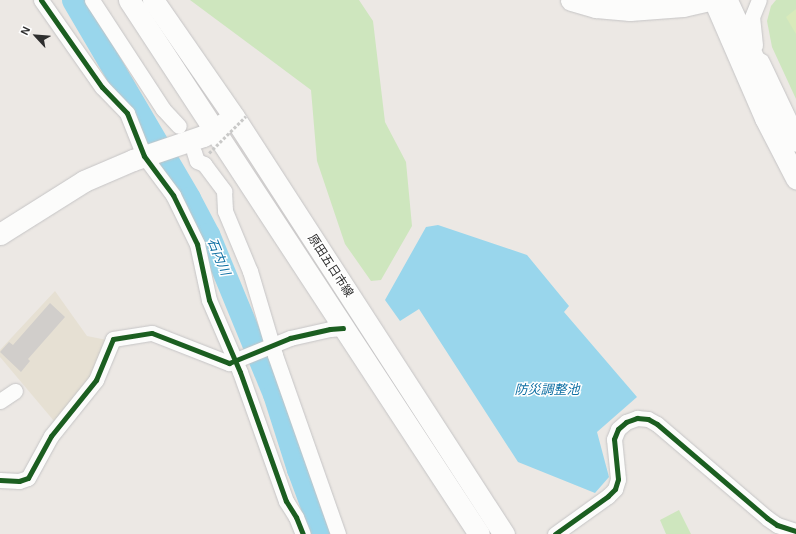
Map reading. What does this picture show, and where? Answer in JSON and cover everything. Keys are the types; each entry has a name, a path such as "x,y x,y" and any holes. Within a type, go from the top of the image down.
{"main road":[{"name":"原田五日市線","path":"129,0 479,534"},
{"name":"原田五日市線","path":"153,0 240,116 504,534"},
{"path":"571,0 596,7 630,10 683,6 709,0"},
{"path":"714,0 765,118 796,178"},
{"path":"759,63 796,141"},
{"path":"0,234 84,181 108,169 214,130 240,116"}],"street":[{"path":"41,0 102,87 126,113 146,155 170,189 193,234 200,255 209,300 236,360 286,501 304,534"},
{"path":"92,0 163,109 186,140 198,161 203,163 220,183 224,191 226,211 250,271 270,346 338,534"},
{"path":"730,0 759,63"},
{"path":"759,0 752,17 759,63"},
{"path":"0,480 19,481 28,478 51,436 96,380 113,340 152,334 229,362 290,338 330,329 343,328"},
{"path":"0,401 15,391"},
{"path":"555,534 608,496 615,489 618,479 614,439 618,429 626,422 637,418 648,419 657,424 767,518 777,525 796,531"}],"path":[{"path":"209,153 240,116"}],"shaded area":[{"path":"55,291 87,336 107,340 92,375 54,421 0,357 0,350"}],"green space":[{"path":"190,0 359,0 373,21 385,122 406,162 412,226 381,280 371,281 345,244 317,161 311,90"},
{"path":"776,0 796,0 796,99 772,47 767,21 771,6"},
{"path":"796,9 796,34 786,17"},
{"path":"679,510 691,534 666,534 660,520"}],"water":[{"name":"防災調整池","path":"438,225 527,255 569,306 564,312 637,397 597,432 609,477 595,493 518,462 419,309 400,321 385,300 426,227"}],"building":[{"path":"50,303 65,317 28,359 30,361 21,372 0,352 9,342 13,345"}],"waterway":[{"name":"石内川","path":"73,0 189,198 208,234 274,394 298,469 322,534"}],"cycle path":[{"path":"41,0 102,87 127,113 144,156 173,195 197,244 209,300 240,372 286,501 296,517 303,534"},
{"path":"0,480 19,481 28,478 51,436 96,380 113,339 152,333 229,363 290,338 330,329 343,328"},
{"path":"555,534 608,496 615,489 618,479 614,439 618,429 626,422 637,418 648,419 657,424 767,518 777,525 796,531"}]}
